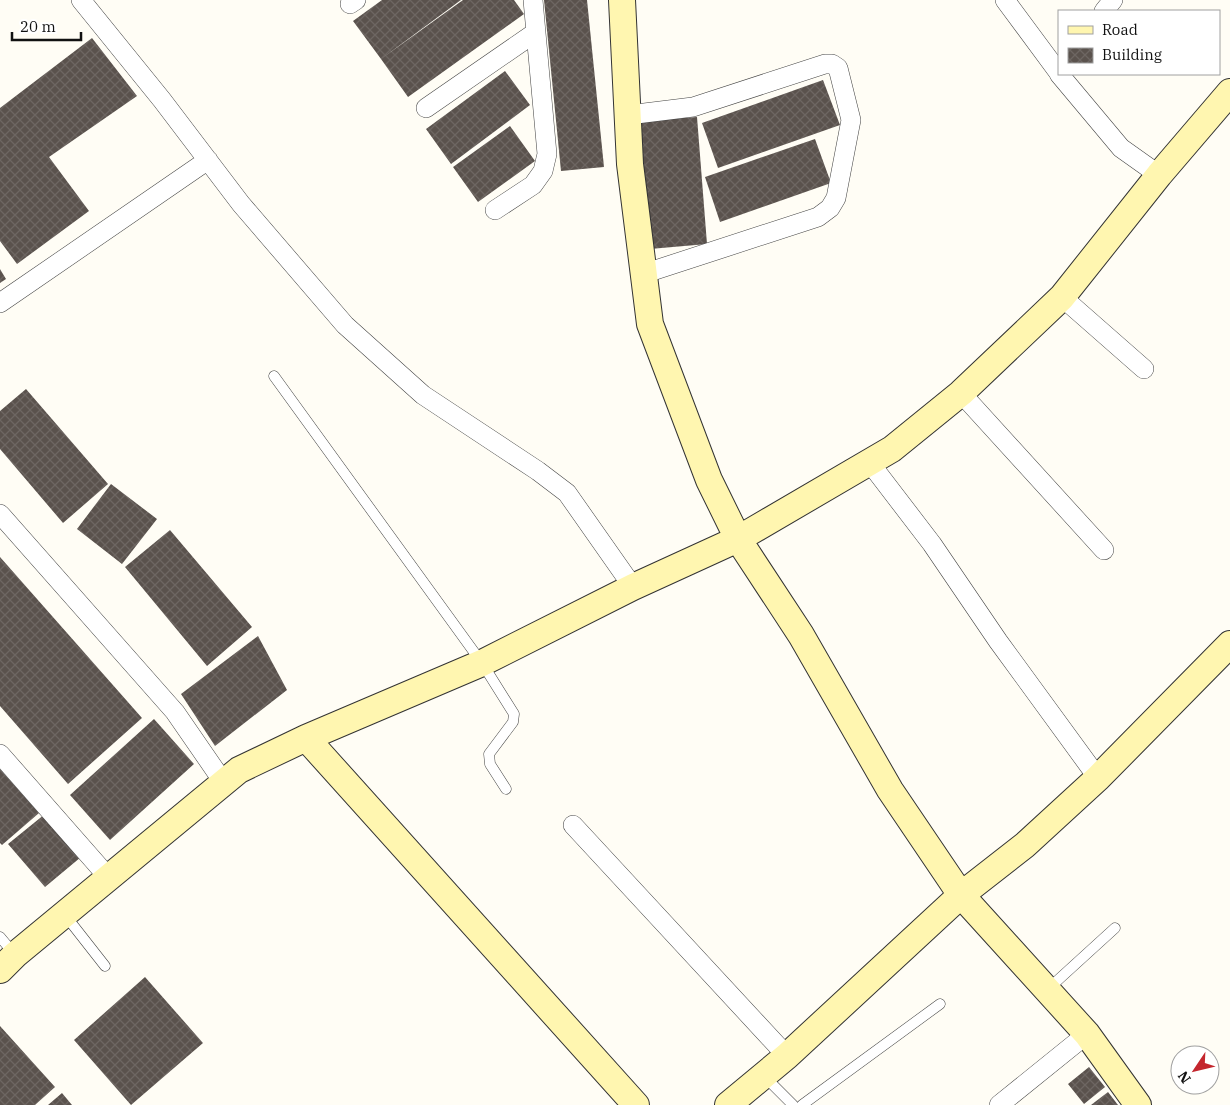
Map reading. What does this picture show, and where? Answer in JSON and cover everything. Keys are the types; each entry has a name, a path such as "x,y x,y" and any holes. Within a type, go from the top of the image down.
{"street":[{"path":"81,0 242,204 345,325 423,395 538,470 567,493 633,588"},
{"path":"495,210 533,185 543,171 547,154 533,0"},
{"path":"622,0 630,164 650,324 709,480 738,539 801,635 890,790 961,895 1087,1034 1138,1105"},
{"path":"1005,0 1058,68"},
{"path":"1105,10 1113,0"},
{"path":"426,108 536,32"},
{"path":"628,116 693,107 825,64 832,64 838,68 851,120 836,198 830,208 818,217 643,274"},
{"path":"1065,77 1121,148 1159,175"},
{"path":"5,954 65,914 239,770 306,738 482,663 633,588 738,539 892,450 961,393 1062,297 1159,175 1230,92"},
{"path":"0,303 208,160"},
{"path":"1062,297 1144,369"},
{"path":"961,393 1104,550"},
{"path":"870,463 932,544 998,641 1098,778"},
{"path":"0,514 176,712 224,782"},
{"path":"728,1105 787,1056 961,895 1025,846 1098,778 1230,644"},
{"path":"306,738 636,1105"},
{"path":"0,754 109,878"},
{"path":"572,825 787,1056"},
{"path":"999,1105 1087,1034"}],"lane":[{"path":"274,376 482,663 514,714 513,722 489,754 490,764 506,789"},
{"path":"65,914 105,966"},
{"path":"1047,990 1115,928"},
{"path":"802,1105 940,1004"},
{"path":"764,1076 793,1105"}],"building":[{"path":"382,0 461,0 381,59 353,21"},
{"path":"463,0 514,0 524,14 408,97 381,59"},
{"path":"544,0 587,0 604,167 561,171"},
{"path":"92,38 137,96 49,157 89,211 17,264 0,241 0,108"},
{"path":"505,71 530,105 451,164 426,129"},
{"path":"823,80 840,125 718,168 702,123"},
{"path":"697,117 707,244 650,249 640,121"},
{"path":"510,126 535,161 478,202 453,167"},
{"path":"815,139 831,183 720,222 705,177"},
{"path":"0,269 6,279 0,283"},
{"path":"26,389 108,484 63,523 0,449 0,411"},
{"path":"111,484 157,519 122,564 77,529"},
{"path":"170,530 252,627 207,666 125,567"},
{"path":"0,557 142,718 68,784 0,706"},
{"path":"258,636 287,690 215,746 181,694"},
{"path":"154,719 194,764 110,840 70,795"},
{"path":"0,769 39,813 2,845 0,843"},
{"path":"45,814 81,857 45,887 8,844"},
{"path":"145,977 203,1043 131,1105 74,1040"},
{"path":"0,1026 55,1087 35,1105 0,1105"},
{"path":"1089,1067 1105,1087 1084,1104 1068,1084"},
{"path":"1108,1092 1118,1105 1091,1105"},
{"path":"62,1093 72,1105 48,1105"}]}
